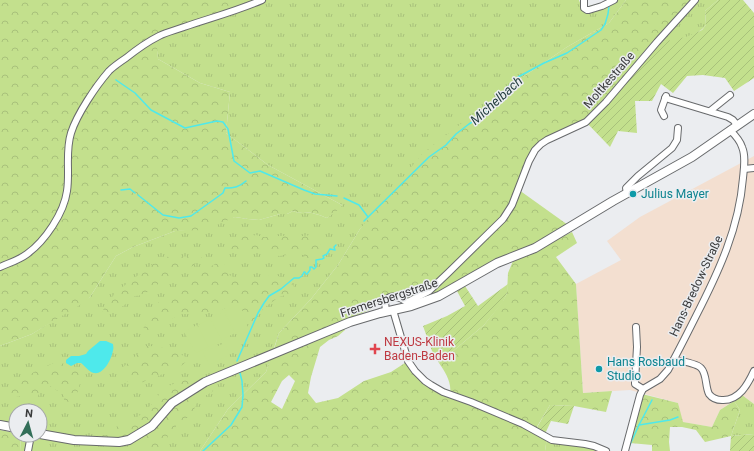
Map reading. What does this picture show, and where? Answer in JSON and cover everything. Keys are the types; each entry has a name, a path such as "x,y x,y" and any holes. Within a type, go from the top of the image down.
{"main road":[{"name":"Fremersbergstraße","path":"48,435 74,440 118,442 129,440 152,426 172,403 205,382 350,322 439,296 497,263 535,248 627,193 692,157 754,114"}],"street":[{"path":"0,267 27,254 38,245 61,211 68,191 68,152 71,134 88,100 110,70 147,42 160,35 235,11 262,0"},
{"path":"584,0 584,8 589,10 614,0"},
{"name":"Moltkestraße","path":"410,304 429,291 503,219 512,205 529,161 540,144 586,122 606,102 680,14 695,0"},
{"path":"710,111 730,95"},
{"path":"664,116 661,110 666,97 728,117 733,120 734,127"},
{"name":"Hans-Bredow-Straße","path":"643,389 660,379 674,360 707,295 728,246 741,194 744,168 743,148 734,127"},
{"path":"627,193 626,188 672,148 677,140 678,128"},
{"path":"744,168 754,168"},
{"path":"410,304 397,298 390,297 385,302 390,311 408,361 415,371 430,385 443,392 524,424 552,440 590,445 606,451"},
{"path":"625,451 640,395 643,389 635,384 637,347 636,327"},
{"path":"674,360 701,368 704,372 708,392 711,397 717,400 734,398 740,394 754,371"}],"shaded area":[{"path":"754,156 754,404 742,395 720,410 712,427 682,422 678,403 630,390 583,393 576,284 621,260 607,241 640,217"}],"green space":[{"path":"0,0 255,0 156,33 158,59 200,83 230,92 226,133 268,165 342,205 327,218 312,213 293,211 287,214 280,214 259,220 235,217 205,230 175,231 133,247 116,256 90,297 85,302 32,334 0,346"},
{"path":"255,0 579,0 582,8 611,0 626,0 609,23 567,47 508,88 360,229 338,265 311,299 279,333 266,372 228,409 200,451 21,451 20,443 48,443 48,403 8,403 8,424 0,423 0,346 32,334 90,297 116,256 133,247 175,231 185,230 235,217 259,220 280,214 287,214 293,211 312,213 327,218 342,205 268,165 226,133 230,92 200,83 158,59 155,33"},
{"path":"626,0 695,0 586,122 535,150 519,190 568,225 522,251 424,300 409,299 395,295 387,296 372,309 274,349 279,333 311,299 338,265 360,229 423,153 514,83 567,47 609,23"},
{"path":"695,0 718,0 705,11 706,25 701,30 690,36 656,43"},
{"path":"718,0 743,0 754,13 754,78 734,91 725,78 703,75 687,76 673,93 661,84 652,101 635,101 637,133 618,131 610,147 586,122 656,43 686,37 702,30 706,25 705,11"},
{"path":"572,232 577,243 556,257 576,284 583,393 612,391 606,412 574,406 550,405 535,430 547,437 545,451 200,451 228,409 266,372 270,359 342,325 345,330 320,347 308,393 316,403 338,398 364,381 391,372 408,361 415,371 450,394 449,381 439,363 484,325 503,301 507,293 508,273 513,261","holes":["289,375 295,381 282,409 271,402 282,381"]},
{"path":"243,235 256,235 263,237 315,235 323,248 308,261 303,255 295,254 279,256 254,251 228,249 225,242"},
{"path":"199,252 202,258 194,265 177,276 153,287 144,295 135,296 123,306 111,312 107,319 101,317 104,308 116,292 153,264 161,262 170,255 185,256"},
{"path":"223,259 228,274 240,281 251,281 275,274 294,286 289,294 279,297 265,307 249,325 244,313 237,303 221,310 198,314 182,314 162,323 159,334 146,334 143,329 152,311 160,300"},
{"path":"508,284 507,293 503,302 484,325 439,363 432,351 423,326 447,316 465,306 457,291 465,286 478,306"},
{"path":"237,305 248,327 236,333 225,311"},
{"path":"224,312 235,333 222,340 211,318"},
{"path":"210,319 222,340 209,347 198,325"},
{"path":"197,325 208,347 196,353 184,332"},
{"path":"225,343 230,355 209,365 203,352"},
{"path":"147,346 169,350 189,359 180,367 133,386 119,375 121,369 138,354 138,351"},
{"path":"61,360 66,368 71,367 80,369 79,387 72,404 64,400 64,395 50,386 45,386 40,391 37,399 21,396 11,398 1,396 0,390 8,388 39,369"},
{"path":"215,379 217,384 212,392 198,400 193,412 176,426 168,435 166,444 162,449 159,451 147,451 149,448 135,443 133,440 173,406"},
{"path":"185,380 205,382 129,440 95,441 95,435 107,435 114,432 119,424 131,421 145,411 155,401 162,390 170,385"},
{"path":"642,394 678,403 683,422 712,427 720,410 734,401 740,410 731,436 705,442 696,430 682,427 670,427 670,451 652,451 652,445 630,443"},
{"path":"742,395 754,404 754,434 731,436 740,410 734,401"},
{"path":"550,405 574,406 568,424 551,421 545,434 536,429"},
{"path":"0,430 8,432 8,443 20,443 21,451 0,451"},
{"path":"754,434 754,451 730,451 731,436"},
{"path":"547,437 606,451 545,451"}],"water":[{"path":"100,341 106,341 113,344 113,348 107,365 98,373 92,372 81,363 71,366 66,363 66,360 71,356 86,354"}],"waterway":[{"name":"Michelbach","path":"364,221 429,157 446,145 456,134 480,117 497,102 518,77 567,53 601,30 605,24 609,6"},
{"path":"116,80 135,93 151,110 185,128 217,121 223,122 228,129 234,161 250,173 260,171 315,194 337,196"},
{"path":"138,195 163,215 179,218 191,216 223,193 225,188 237,187 246,181"},
{"path":"121,190 130,189 135,193"},
{"path":"344,198 359,205 368,217"},
{"name":"Michelbach","path":"237,361 258,313 269,296 281,289 294,278 299,278 302,276 304,272 307,274 310,267 314,269 316,267 316,260 324,258 323,256 327,254 330,249 335,250 334,247 336,245"},
{"name":"Michelbach","path":"203,451 231,425 242,407 243,395 240,373"},
{"path":"628,449 652,400"},
{"path":"639,425 670,420 678,417"}],"place":[{"name":"Julius Mayer","path":"633,194"},
{"name":"NEXUS-Klinik Baden-Baden","path":"375,349"},
{"name":"Hans Rosbaud Studio","path":"599,369"}]}
